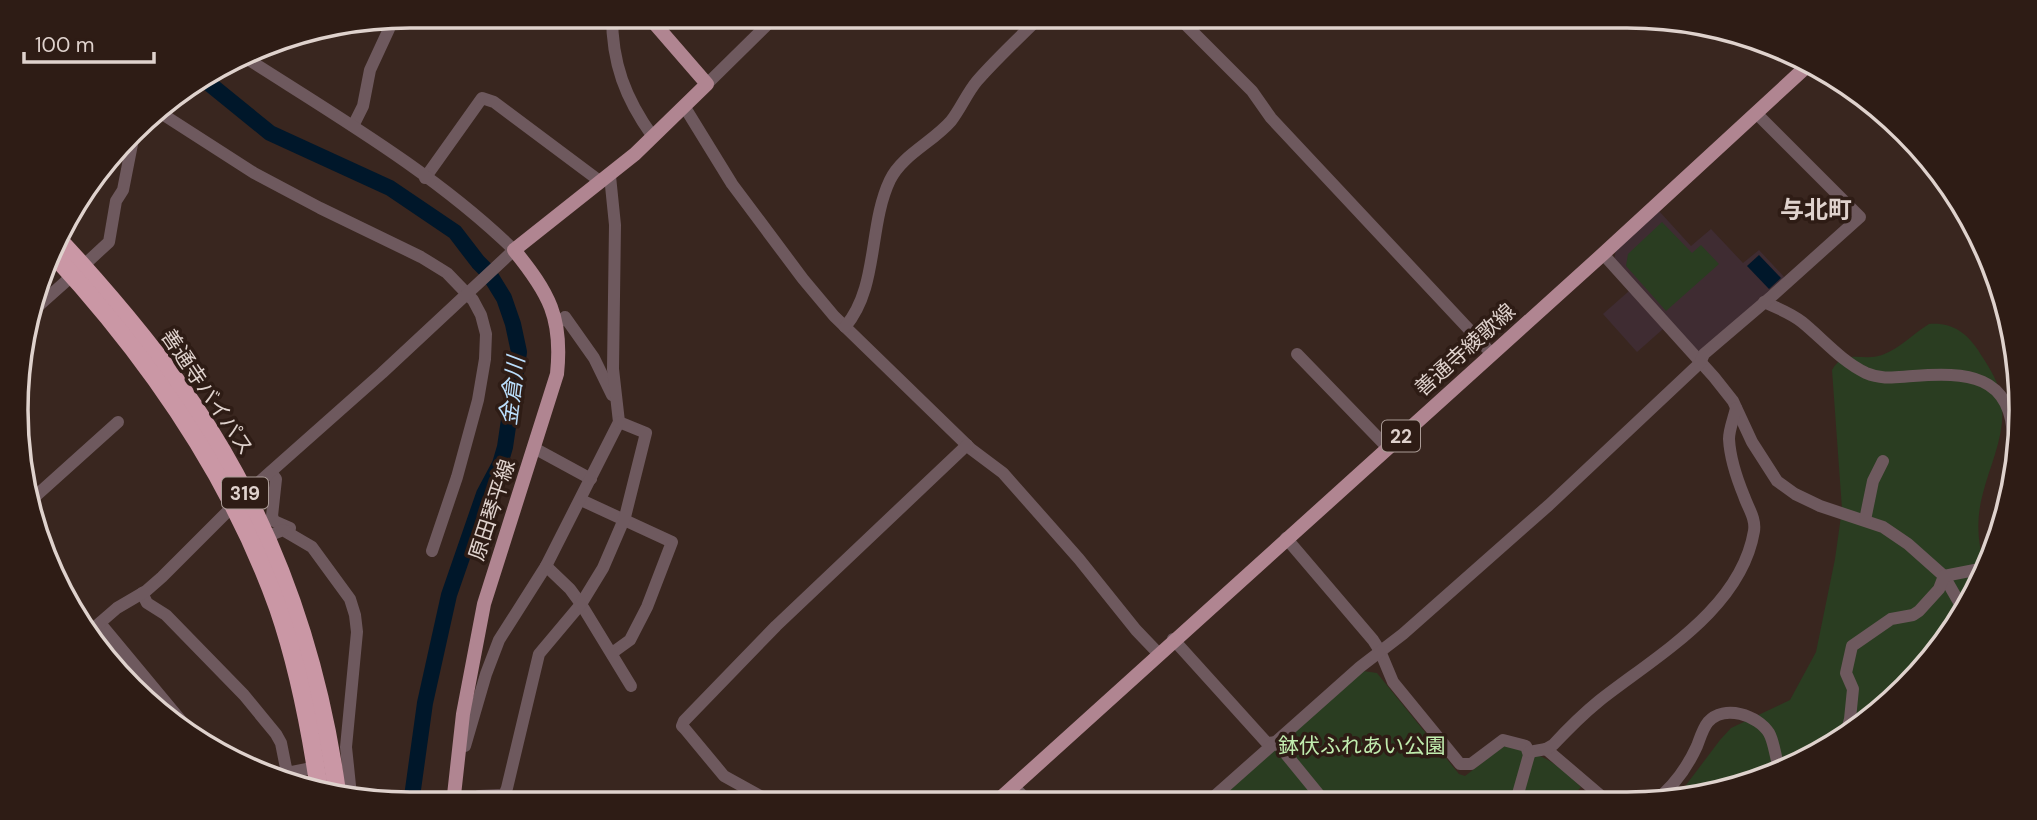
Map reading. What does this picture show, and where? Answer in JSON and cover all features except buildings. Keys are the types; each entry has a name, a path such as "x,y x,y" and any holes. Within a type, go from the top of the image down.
{"highway":[{"name":"善通寺バイパス","path":"64,248 78,270 154,352 192,404 239,500 284,629 306,713 318,781"},
{"name":"善通寺バイパス","path":"59,258 78,270"},
{"name":"善通寺バイパス","path":"239,500 266,537 278,562 304,638 324,713 339,751 337,785"}],"main road":[{"path":"511,253 605,179 706,84 658,28"},
{"name":"善通寺綾歌線","path":"1007,792 1173,639 1603,254 1802,70"},
{"name":"原田琴平線","path":"454,792 463,715 484,604 557,374 560,348 557,324 547,295 511,253"}],"street":[{"path":"612,28 617,69 643,123 653,136"},
{"path":"706,84 764,28"},
{"path":"845,327 859,305 867,280 880,212 890,180 901,164 950,121 976,82 1029,28"},
{"path":"1192,28 1252,91 1271,118 1492,354"},
{"path":"353,126 363,106 370,70 389,29"},
{"path":"96,627 117,608 162,577 239,500 511,253 477,215 353,126 252,62"},
{"path":"425,177 482,99 494,102 605,179 615,225 613,369 619,422 546,566 499,640 468,729 463,756 457,765"},
{"path":"684,106 732,184 803,279 845,327 967,445 1003,473 1158,653"},
{"path":"1219,792 1558,497 1700,363 1704,354 1860,217 1756,113"},
{"path":"166,116 254,173 330,214 421,257 447,273 468,293 481,314 486,334 478,400 457,477 432,551"},
{"path":"44,301 109,242 116,201 123,190 131,150"},
{"path":"1603,254 1714,377 1736,407 1752,442 1777,481 1794,494 1820,506 1883,527 1908,544 1944,576 1958,601"},
{"path":"1764,302 1800,320 1845,360 1867,373 1890,379 1939,375 1980,380 1994,386 2009,411"},
{"path":"557,324 565,317 572,326 594,358 616,401"},
{"path":"1297,354 1388,447"},
{"path":"1529,754 1546,749 1597,702 1675,644 1711,610 1737,576 1751,544 1754,527 1752,514 1734,467 1729,439 1736,407"},
{"path":"37,494 118,422"},
{"path":"505,792 539,654 581,604 603,568 623,521 646,433 619,422"},
{"path":"753,792 724,776 682,726 684,721 776,626 967,445"},
{"path":"534,448 592,479"},
{"path":"1865,520 1873,481 1883,461"},
{"path":"271,472 276,479 272,516 274,521 302,533 350,598 355,615 357,632 339,751 349,787"},
{"path":"581,500 672,542 647,607 630,640 612,653"},
{"path":"266,537 283,530 312,547"},
{"path":"1286,538 1380,651 1393,682 1460,764 1471,764 1503,740 1522,744 1529,754"},
{"path":"546,566 581,604 631,686"},
{"path":"1944,576 1974,570"},
{"path":"1850,720 1853,688 1846,673 1852,646 1891,619 1913,615 1919,611 1939,589 1944,576"},
{"path":"142,593 147,603 166,615 244,695 276,734 281,743 287,772"},
{"path":"100,624 169,706"},
{"path":"1173,639 1267,743 1276,742"},
{"path":"1669,790 1685,769 1707,723 1717,714 1732,712 1763,726 1770,735 1777,761"},
{"path":"1276,742 1317,792"},
{"path":"1546,749 1596,792"},
{"path":"289,773 307,769 339,751"},
{"path":"1518,792 1529,754"},
{"path":"1013,786 1019,792"}],"shaded area":[{"path":"1659,211 1691,246 1711,229 1743,263 1759,250 1787,280 1699,354 1614,260 1616,250"},
{"path":"1629,291 1663,329 1637,352 1603,314"}],"green space":[{"path":"1662,222 1692,253 1701,245 1719,264 1666,311 1626,266 1628,254"},
{"path":"1929,324 1951,327 1963,333 1973,344 1988,365 2000,393 2001,432 1979,512 1981,553 1970,579 1930,643 1897,680 1860,713 1818,741 1773,763 1726,779 1684,788 1731,728 1790,700 1816,652 1842,509 1832,370 1843,359 1875,357 1900,345"},
{"name":"鉢伏ふれあい公園","path":"1363,671 1377,673 1459,774 1465,776 1504,746 1547,759 1581,787 1577,792 1225,792"}],"water":[{"path":"1759,255 1781,278 1769,289 1747,266"}],"waterway":[{"name":"金倉川","path":"210,84 270,133 390,188 455,232 488,272 504,298 513,324 519,352 505,447 500,464 484,494 449,595 425,703 413,792"}],"district":[{"name":"与北町","path":"1816,210"}]}
